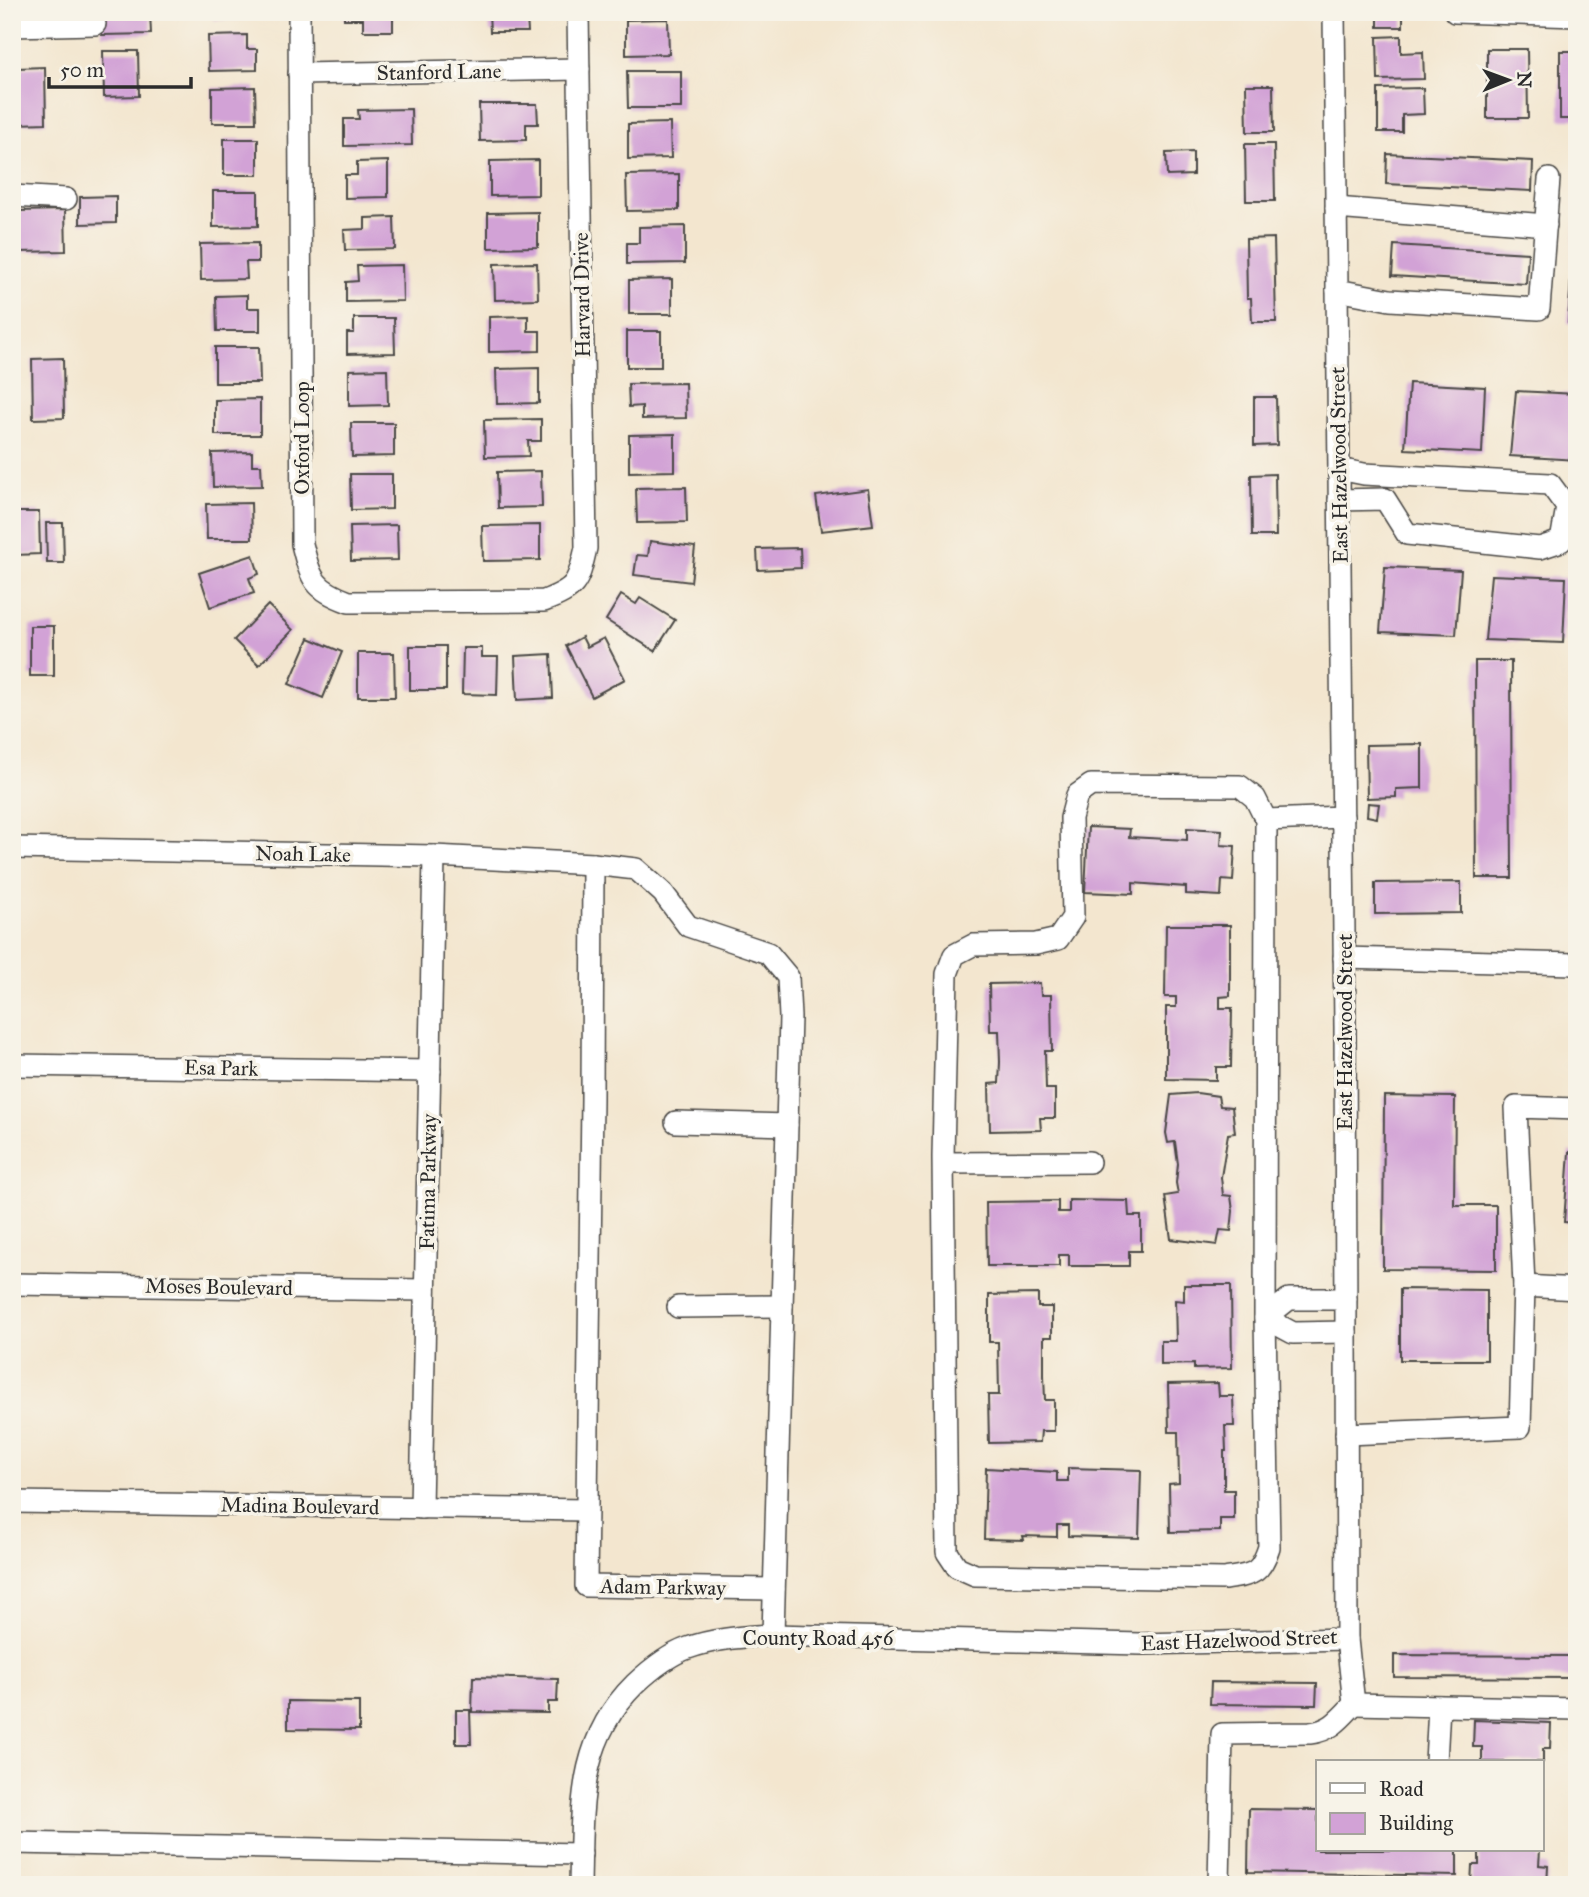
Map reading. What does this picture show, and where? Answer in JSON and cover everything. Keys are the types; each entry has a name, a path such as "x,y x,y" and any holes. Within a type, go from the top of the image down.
{"street":[{"name":"Oxford Loop","path":"299,12 302,544 309,574 327,593 349,602 544,601 566,593 579,578"},
{"name":"Harvard Drive","path":"578,12 586,548 579,578"},
{"name":"East Hazelwood Street","path":"935,1638 1141,1644 1347,1639 1343,817 1334,12"},
{"path":"1455,12 1577,16"},
{"path":"12,26 95,24"},
{"name":"Stanford Lane","path":"299,74 579,69"},
{"path":"1337,290 1390,300 1539,309 1549,179"},
{"path":"12,196 66,199"},
{"path":"1336,208 1546,225"},
{"path":"1339,469 1364,474 1550,484 1567,507 1562,541 1541,548 1407,534 1385,499 1339,500"},
{"path":"1091,785 1240,786 1255,797 1266,820 1265,1318 1269,1547 1263,1564 1253,1574 1225,1579 975,1575 957,1567 947,1552 944,1163 947,974 954,955 973,945 1037,944 1058,939 1073,916 1071,818 1077,795 1091,785"},
{"path":"1266,820 1343,817"},
{"name":"Noah Lake","path":"12,848 434,856 593,864 636,869 663,893 688,926 768,953 788,977 790,1017 773,1635"},
{"name":"Fatima Parkway","path":"421,1508 434,856"},
{"path":"587,1510 593,864"},
{"path":"1344,958 1576,966"},
{"name":"Esa Park","path":"12,1065 430,1071"},
{"path":"1346,1434 1520,1427 1524,1286 1516,1107 1577,1109"},
{"path":"676,1122 787,1125"},
{"path":"944,1163 1089,1163"},
{"name":"Moses Boulevard","path":"12,1284 425,1290"},
{"path":"1524,1286 1577,1289"},
{"path":"1265,1318 1289,1299 1346,1299"},
{"path":"678,1307 782,1306"},
{"path":"1265,1318 1293,1333 1346,1332"},
{"name":"Madina Boulevard","path":"12,1502 587,1510"},
{"name":"Adam Parkway","path":"587,1510 586,1586 774,1589"},
{"name":"County Road 456","path":"580,1885 583,1796 591,1753 604,1722 625,1695 651,1669 686,1648 721,1639 773,1635 935,1638"},
{"path":"1219,1885 1222,1734 1324,1732 1335,1725 1354,1704 1347,1639"},
{"path":"1354,1704 1577,1709"},
{"path":"1436,1760 1439,1706"},
{"path":"12,1843 580,1854"}],"building":[{"path":"102,12 150,12 151,34 102,35"},
{"path":"214,12 243,12 243,20 214,20"},
{"path":"344,12 393,12 393,31 363,31 363,19 344,19"},
{"path":"489,12 536,12 536,18 527,18 528,32 490,32"},
{"path":"1378,12 1403,12 1403,27 1378,27"},
{"path":"668,19 669,54 626,55 626,20"},
{"path":"247,35 247,49 257,49 257,70 209,71 208,36"},
{"path":"1401,36 1401,53 1423,52 1424,79 1378,80 1377,37"},
{"path":"1487,49 1527,49 1528,118 1487,118"},
{"path":"103,51 138,51 139,96 104,97"},
{"path":"1560,51 1577,51 1577,119 1560,119"},
{"path":"45,67 46,123 18,124 17,68"},
{"path":"627,71 681,71 681,108 628,108"},
{"path":"1246,85 1273,85 1274,132 1247,132"},
{"path":"255,87 256,123 212,123 212,88"},
{"path":"1423,88 1424,114 1402,115 1402,132 1378,132 1378,89"},
{"path":"479,104 537,104 538,124 526,124 526,140 480,141"},
{"path":"411,109 412,145 344,146 344,119 359,119 358,110"},
{"path":"670,123 671,158 628,159 628,124"},
{"path":"224,139 258,139 258,175 224,175"},
{"path":"1245,144 1274,144 1275,201 1246,201"},
{"path":"1193,152 1193,175 1167,176 1166,153"},
{"path":"1387,154 1533,161 1532,191 1386,184"},
{"path":"538,160 538,195 490,196 490,161"},
{"path":"388,161 388,197 345,198 345,175 357,175 357,162"},
{"path":"679,174 679,210 627,211 626,175"},
{"path":"213,191 258,191 258,226 213,227"},
{"path":"116,196 116,223 80,224 80,197"},
{"path":"65,210 66,251 18,252 18,211"},
{"path":"538,212 538,247 488,248 488,213"},
{"path":"1577,216 1577,324 1568,323"},
{"path":"394,217 395,249 345,250 344,230 365,229 365,218"},
{"path":"685,226 685,263 627,264 627,243 639,243 639,227"},
{"path":"1274,238 1276,322 1252,322 1251,298 1247,298 1246,239"},
{"path":"258,243 258,262 246,262 247,279 201,280 200,244"},
{"path":"1394,245 1528,253 1526,284 1392,276"},
{"path":"537,263 538,299 495,300 494,264"},
{"path":"402,265 403,301 346,302 346,282 358,281 357,266"},
{"path":"672,279 672,314 629,314 629,280"},
{"path":"247,295 247,308 260,308 260,331 217,331 216,296"},
{"path":"528,316 528,331 540,331 540,351 489,352 489,317"},
{"path":"354,318 394,318 395,353 347,354 347,333 354,333"},
{"path":"627,331 661,331 661,367 627,367"},
{"path":"215,347 259,347 260,383 215,383"},
{"path":"63,358 64,418 33,419 32,359"},
{"path":"539,368 539,403 497,404 496,369"},
{"path":"387,369 388,405 349,406 349,370"},
{"path":"685,383 686,418 642,419 642,406 629,407 628,384"},
{"path":"1409,383 1485,387 1482,453 1405,449"},
{"path":"1516,391 1577,394 1577,460 1510,456"},
{"path":"1254,397 1276,397 1277,445 1254,446"},
{"path":"260,399 260,435 215,435 215,400"},
{"path":"541,419 541,441 528,441 529,456 485,457 484,420"},
{"path":"351,423 394,423 394,456 352,457"},
{"path":"675,434 675,471 629,472 629,435"},
{"path":"252,452 252,465 261,465 262,486 213,487 212,453"},
{"path":"541,471 542,507 498,508 497,472"},
{"path":"350,474 392,474 392,509 351,510"},
{"path":"1275,474 1276,536 1252,536 1251,475"},
{"path":"686,487 687,522 637,523 636,488"},
{"path":"868,489 873,525 821,531 816,496"},
{"path":"251,503 252,539 207,539 206,504"},
{"path":"14,512 39,512 40,554 15,555"},
{"path":"46,523 63,523 64,563 47,563"},
{"path":"397,525 398,560 351,561 350,526"},
{"path":"540,525 540,560 483,561 482,526"},
{"path":"650,541 695,547 691,582 634,575 637,555 648,556"},
{"path":"800,548 801,568 758,570 757,549"},
{"path":"253,555 259,574 249,578 254,593 210,607 199,573"},
{"path":"1385,567 1461,570 1456,635 1380,632"},
{"path":"1491,575 1566,578 1563,643 1485,640"},
{"path":"621,595 636,604 640,598 675,620 655,651 606,620"},
{"path":"268,605 293,630 259,665 234,640"},
{"path":"30,626 54,626 54,676 30,676"},
{"path":"582,637 587,647 604,638 625,679 592,697 566,646"},
{"path":"309,638 342,652 323,698 289,684"},
{"path":"410,646 446,646 446,690 410,690"},
{"path":"463,648 482,648 482,657 498,657 497,695 462,694"},
{"path":"358,653 394,653 395,697 358,697"},
{"path":"551,654 553,698 517,700 515,656"},
{"path":"1475,661 1511,661 1512,878 1476,878"},
{"path":"1422,744 1422,788 1396,789 1396,797 1367,798 1366,745"},
{"path":"1368,803 1379,804 1377,818 1367,816"},
{"path":"1088,827 1130,829 1129,837 1187,840 1187,828 1222,830 1221,845 1235,846 1233,881 1222,880 1221,896 1186,894 1186,887 1133,883 1133,894 1085,892"},
{"path":"1461,882 1461,913 1375,914 1375,883"},
{"path":"1166,925 1230,925 1230,996 1220,997 1220,1008 1232,1008 1231,1067 1216,1067 1216,1080 1166,1079 1166,1007 1176,1007 1176,997 1165,997"},
{"path":"1040,983 1041,995 1051,995 1052,1051 1045,1051 1046,1089 1055,1089 1055,1118 1040,1118 1041,1130 990,1131 989,1084 999,1083 1000,1062 999,1031 990,1031 989,984"},
{"path":"1197,1093 1218,1096 1220,1106 1232,1107 1235,1133 1228,1134 1221,1177 1223,1195 1231,1196 1231,1231 1220,1230 1217,1245 1171,1239 1165,1196 1178,1194 1175,1142 1168,1143 1166,1133 1171,1095"},
{"path":"1384,1096 1455,1097 1454,1205 1496,1205 1496,1270 1383,1269"},
{"path":"1569,1152 1577,1153 1577,1223 1564,1222"},
{"path":"1069,1200 1128,1201 1129,1216 1141,1216 1141,1251 1129,1251 1129,1266 1069,1266 1069,1255 1059,1255 1059,1266 987,1266 986,1202 1058,1201 1058,1212 1069,1212"},
{"path":"1184,1285 1231,1285 1232,1368 1194,1369 1194,1364 1161,1365 1161,1341 1176,1341 1175,1300 1184,1301"},
{"path":"1400,1289 1487,1290 1487,1360 1400,1360"},
{"path":"1038,1294 1038,1307 1052,1307 1052,1337 1044,1337 1044,1375 1045,1400 1054,1400 1054,1431 1041,1431 1040,1442 989,1443 988,1395 999,1395 998,1342 989,1342 989,1295"},
{"path":"1218,1383 1219,1396 1233,1396 1234,1426 1225,1426 1224,1490 1234,1490 1234,1519 1220,1519 1220,1531 1170,1532 1169,1484 1179,1483 1178,1432 1169,1432 1168,1384"},
{"path":"986,1468 1057,1472 1057,1481 1068,1481 1068,1468 1141,1470 1139,1538 1068,1536 1068,1525 1057,1525 1057,1537 984,1539"},
{"path":"1394,1655 1577,1656 1577,1678 1394,1677"},
{"path":"473,1677 558,1679 557,1702 548,1702 548,1713 472,1712"},
{"path":"1211,1682 1317,1683 1316,1705 1210,1704"},
{"path":"288,1701 359,1702 359,1730 288,1729"},
{"path":"456,1710 470,1710 471,1744 456,1744"},
{"path":"1474,1720 1551,1723 1550,1749 1543,1749 1543,1760 1482,1760 1482,1747 1473,1747"},
{"path":"1249,1809 1316,1810 1316,1852 1457,1852 1457,1876 1248,1872"},
{"path":"1479,1852 1540,1852 1539,1865 1548,1866 1547,1885 1471,1885 1472,1865 1479,1865"}]}
